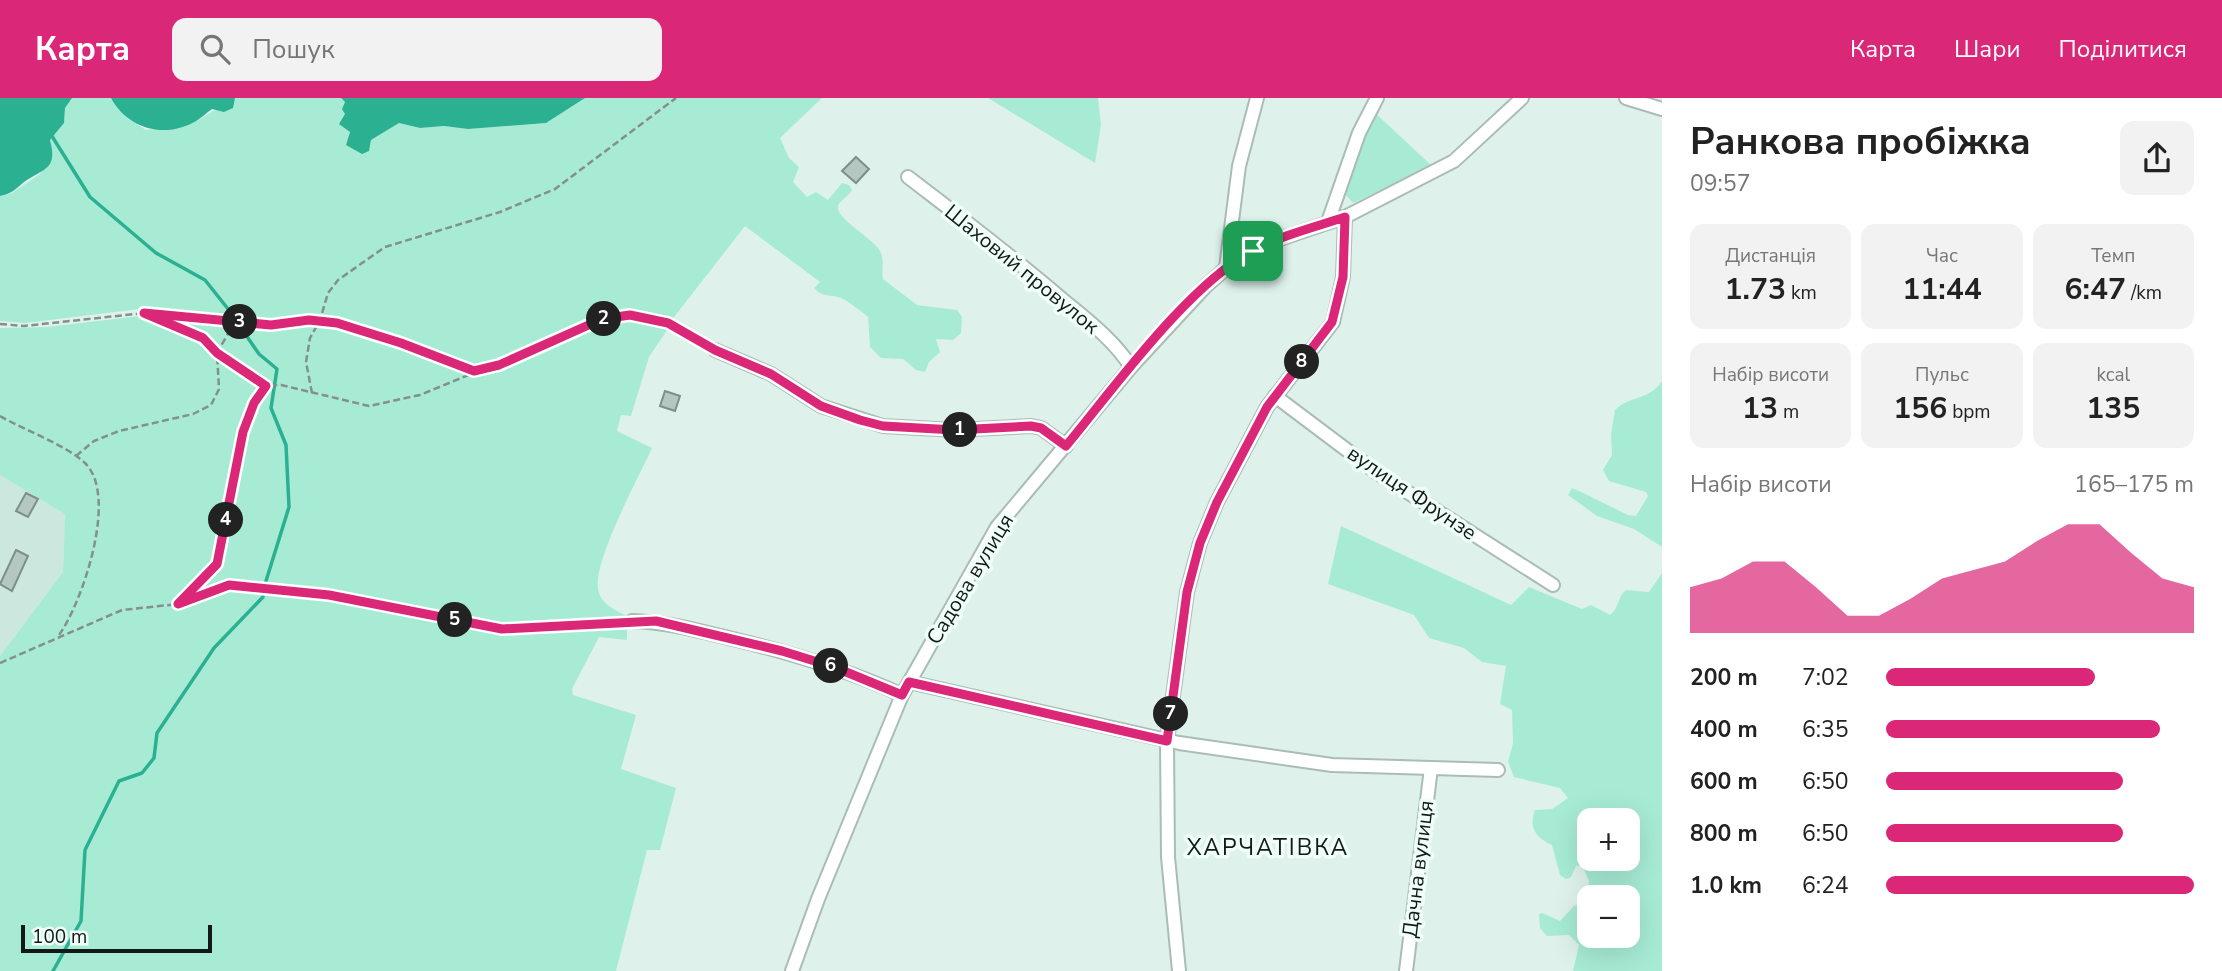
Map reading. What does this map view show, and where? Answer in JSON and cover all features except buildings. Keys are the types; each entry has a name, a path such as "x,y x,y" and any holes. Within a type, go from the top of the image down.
{"street":[{"path":"1226,268 1239,166 1257,98"},
{"path":"1328,222 1359,132 1377,98"},
{"name":"Садова вулиця","path":"792,971 818,899 902,695 996,527 1131,367 1226,268 1276,240 1345,217 1454,161 1522,98"},
{"path":"1626,98 1662,109"},
{"name":"Шаховий провулок","path":"908,177 1020,263 1082,316 1119,351 1131,367"},
{"path":"1179,971 1168,857 1167,741 1187,592 1200,543 1217,502 1275,396 1332,322 1343,277 1345,217"},
{"path":"715,350 771,374 821,406 872,423 955,430 1031,426 1041,428 1066,446"},
{"name":"вулиця Фрунзе","path":"1275,396 1376,471 1553,585"},
{"path":"632,621 672,624 782,651 834,667 902,695"},
{"path":"909,682 1167,741 1332,765 1498,771"},
{"name":"Дачна вулиця","path":"1406,971 1431,768"}],"path":[{"path":"312,393 306,362 310,338 320,320 328,293 338,280 385,247 500,212 555,188 676,98"},
{"path":"0,324 24,326 144,313 271,325 320,320 401,343 463,369 486,369"},
{"path":"144,313 203,338 217,353 269,386 281,385 369,407 420,395 602,319 621,314 668,323 715,350"},
{"path":"76,456 94,441 119,431 204,410 211,405 219,389 217,353 234,323"},
{"path":"178,604 217,564 243,432 254,403 269,386"},
{"path":"0,416 76,456 89,468 96,485 98,524 82,592 57,637"},
{"path":"0,663 122,610 178,604 229,585 329,595 502,629 632,621"}],"shaded area":[{"path":"0,98 72,98 65,108 64,123 50,140 51,163 13,191 0,196"},
{"path":"72,98 111,98 127,118 146,130 200,119 235,98 341,98 345,102 343,107 350,133 346,145 369,151 371,140 399,123 420,128 444,126 468,129 546,123 585,98 822,98 780,138 789,158 799,167 793,182 807,197 816,192 828,200 842,183 849,185 852,190 839,204 839,211 878,248 883,259 883,279 917,305 957,310 962,317 961,333 953,340 936,339 940,352 929,362 925,372 916,370 903,359 881,358 870,347 868,317 845,300 817,291 814,288 820,282 745,226 671,321 630,312 613,313 485,367 464,367 402,339 318,317 270,322 140,309 25,323 0,321 0,196 12,193 40,174 51,145 50,140 64,123 65,108"},
{"path":"111,98 235,98 233,108 224,112 212,109 187,125 162,130 138,124 128,118"},
{"path":"341,98 585,98 546,123 468,129 444,126 420,128 399,123 371,140 369,151 362,154 346,145 350,132 339,124 345,114 342,109 345,102"},
{"path":"988,98 1098,98 1101,125 1095,163"},
{"path":"1373,111 1432,166 1353,203 1344,193"},
{"path":"140,316 271,328 313,323 336,326 399,345 472,373 499,367 614,317 630,317 669,327 649,357 631,416 621,415 617,431 652,448 610,539 599,575 599,594 608,605 627,616 627,640 599,637 572,689 573,695 636,715 621,769 676,788 660,850 647,850 616,971 0,971 0,656 63,572 65,514 0,475 0,328 47,327"},
{"path":"1662,381 1662,547 1634,529 1597,516 1568,495 1572,488 1628,515 1636,516 1648,496 1646,492 1609,481 1603,470 1612,455 1611,434 1615,410 1651,392"},
{"path":"0,475 65,513 63,572 0,656"},
{"path":"1341,526 1511,605 1529,587 1582,609 1591,605 1610,615 1626,590 1649,592 1662,573 1662,971 1573,971 1578,948 1640,948 1640,885 1588,885 1585,871 1640,871 1640,808 1577,808 1577,866 1571,877 1566,879 1560,875 1552,845 1535,832 1533,817 1535,810 1552,809 1568,798 1560,788 1514,777 1508,762 1513,743 1512,710 1500,704 1506,666 1482,662 1464,648 1429,638 1414,615 1328,584"},
{"path":"1577,905 1577,943 1569,935 1547,936 1540,928 1539,914 1560,921"}],"waterway":[{"path":"50,133 90,197 156,253 205,280 236,319"},
{"path":"241,328 259,354 277,369 271,408 286,445 289,507 266,581"},
{"path":"53,971 81,921 85,850 119,781 142,773 154,758 157,733 214,648 263,597"}],"district":[{"name":"ХАРЧАТІВКА","path":"1268,847"}],"route":[{"path":"1345,217 1343,277 1339,304 1332,322 1267,407 1217,502 1200,543 1187,592 1167,741 1153,735 921,687 909,682 902,695 834,667 782,651 656,621 502,629 329,595 229,585 178,604 217,564 243,432 254,403 266,386 217,353 203,338 144,313 271,325 320,320 401,343 422,350 446,363 474,371 499,365 602,319 621,314 630,315 668,323 715,350 771,374 821,406 860,420 883,426 955,430 1031,426 1041,428 1066,446 1131,367 1206,286 1226,268 1253,251 1276,240 1345,217"}]}
